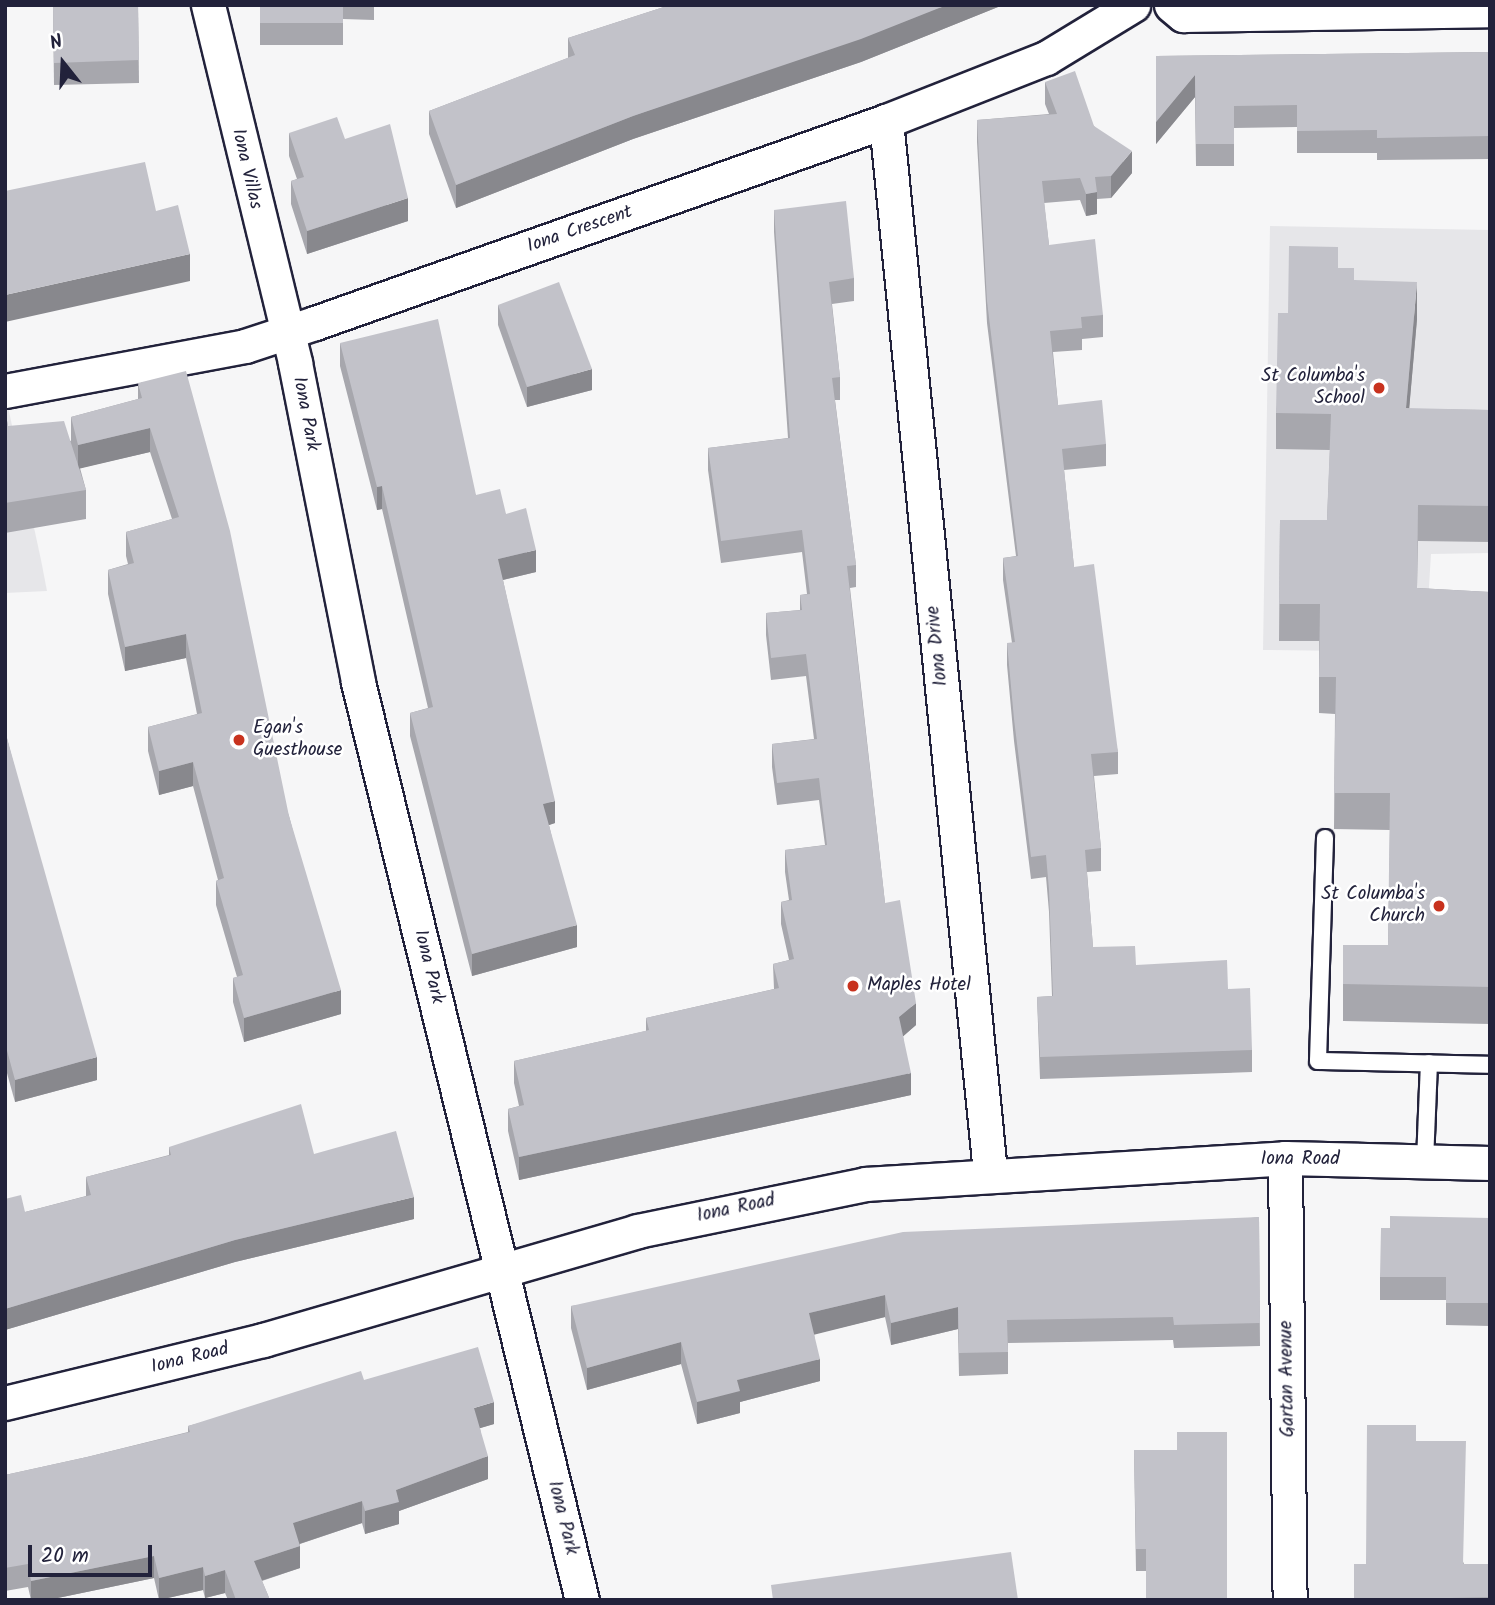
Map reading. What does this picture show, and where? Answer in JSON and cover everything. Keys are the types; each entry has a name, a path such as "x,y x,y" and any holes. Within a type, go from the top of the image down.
{"street":[{"name":"Iona Villas","path":"208,5 283,333"},
{"name":"Iona Crescent","path":"5,391 283,333 886,121 1046,58 1133,5"},
{"path":"1171,5 1183,15 1490,10"},
{"name":"Iona Drive","path":"886,121 990,1172"},
{"name":"Iona Park","path":"283,333 295,363 358,682 582,1600"},
{"name":"Iona Road","path":"5,1404 757,1203 865,1184 990,1172 1285,1158 1490,1163"},
{"name":"Gartan Avenue","path":"1285,1158 1290,1600"}],"lane":[{"path":"1325,838 1318,1060 1490,1065"},
{"path":"1425,1162 1429,1063"}],"shaded area":[{"name":"St Columba's School","path":"1270,226 1490,230 1490,553 1431,554 1425,652 1263,650"},
{"path":"5,393 41,560 47,591 5,593"}],"building":[{"path":"53,5 138,5 139,60 54,63"},
{"path":"260,5 343,5 343,23 260,23"},
{"path":"670,5 947,5 861,39 633,116 456,185 429,111 575,55 568,38"},
{"path":"1490,52 1490,136 1377,138 1377,130 1297,131 1297,105 1234,106 1234,144 1196,144 1195,75 1156,122 1156,56"},
{"path":"1075,71 1094,126 1132,151 1111,176 1095,177 1097,192 1086,194 1080,178 1042,181 1049,245 1095,239 1103,315 1081,317 1082,328 1050,331 1058,405 1102,400 1106,444 1062,449 1074,567 1094,564 1118,752 1091,754 1101,848 1085,850 1093,947 1135,946 1136,965 1227,960 1228,989 1250,988 1252,1050 1040,1057 1037,997 1053,996 1049,890 1046,855 1031,857 1014,719 1007,643 1015,642 1003,558 1018,556 987,301 977,120 1057,114 1045,82"},
{"path":"337,117 345,139 390,124 408,198 307,231 291,181 304,177 289,133"},
{"path":"145,162 156,211 178,205 190,254 5,295 5,191"},
{"path":"846,201 854,278 829,282 840,377 832,378 856,565 847,566 885,903 900,900 916,1003 899,1017 911,1073 519,1157 508,1109 524,1105 514,1061 649,1030 646,1018 779,988 773,964 794,959 781,902 792,900 785,850 827,845 819,778 777,783 772,744 817,739 806,654 771,658 766,613 802,610 800,595 810,594 802,530 721,541 708,448 790,438 774,210"},
{"path":"1289,246 1338,247 1338,268 1354,268 1354,280 1417,282 1406,408 1490,410 1490,506 1418,505 1417,588 1490,592 1490,987 1343,984 1343,945 1388,945 1390,793 1334,793 1336,677 1319,677 1320,604 1279,604 1280,520 1327,520 1331,414 1276,413 1278,313 1288,313"},
{"path":"559,282 592,369 527,387 498,305"},
{"path":"438,319 476,495 500,489 506,514 526,508 536,550 498,559 555,801 543,804 577,925 472,954 410,713 433,707 382,486 377,487 340,343"},
{"path":"186,371 230,531 289,816 341,990 244,1018 233,978 243,975 216,881 224,878 193,762 159,771 148,727 202,713 186,634 125,647 108,570 134,563 126,532 179,517 150,428 78,445 71,417 142,398 138,383"},
{"path":"5,410 8,426 64,421 86,490 5,503"},
{"path":"5,731 97,1057 15,1080 5,1043"},
{"path":"301,1104 314,1154 396,1131 414,1197 235,1240 5,1309 5,1199 21,1195 25,1212 91,1195 86,1177 171,1155 169,1147"},
{"path":"1390,1216 1490,1218 1490,1303 1446,1303 1446,1277 1380,1277 1381,1228 1390,1228"},
{"path":"1259,1217 1260,1323 1174,1325 1173,1317 1007,1320 1008,1352 959,1353 958,1307 891,1323 885,1295 809,1313 820,1359 737,1380 740,1391 697,1402 681,1342 587,1368 571,1306 903,1232"},
{"path":"478,1347 494,1402 474,1408 488,1456 396,1490 399,1502 365,1511 362,1501 293,1523 300,1546 254,1561 270,1600 236,1600 225,1570 205,1576 203,1567 159,1578 154,1556 31,1581 28,1564 5,1568 5,1475 190,1432 188,1426 361,1371 364,1380"},
{"path":"1367,1425 1416,1425 1416,1441 1466,1441 1463,1564 1490,1564 1490,1597 1354,1600 1354,1564 1366,1564"},
{"path":"1177,1432 1227,1432 1227,1600 1146,1600 1146,1549 1136,1549 1134,1450 1177,1450"},
{"path":"1011,1552 1018,1600 773,1600 771,1585"}],"place":[{"name":"St Columba's School","path":"1379,388"},
{"name":"Egan's Guesthouse","path":"239,740"},
{"name":"St Columba's Church","path":"1439,906"},
{"name":"Maples Hotel","path":"853,986"}]}
